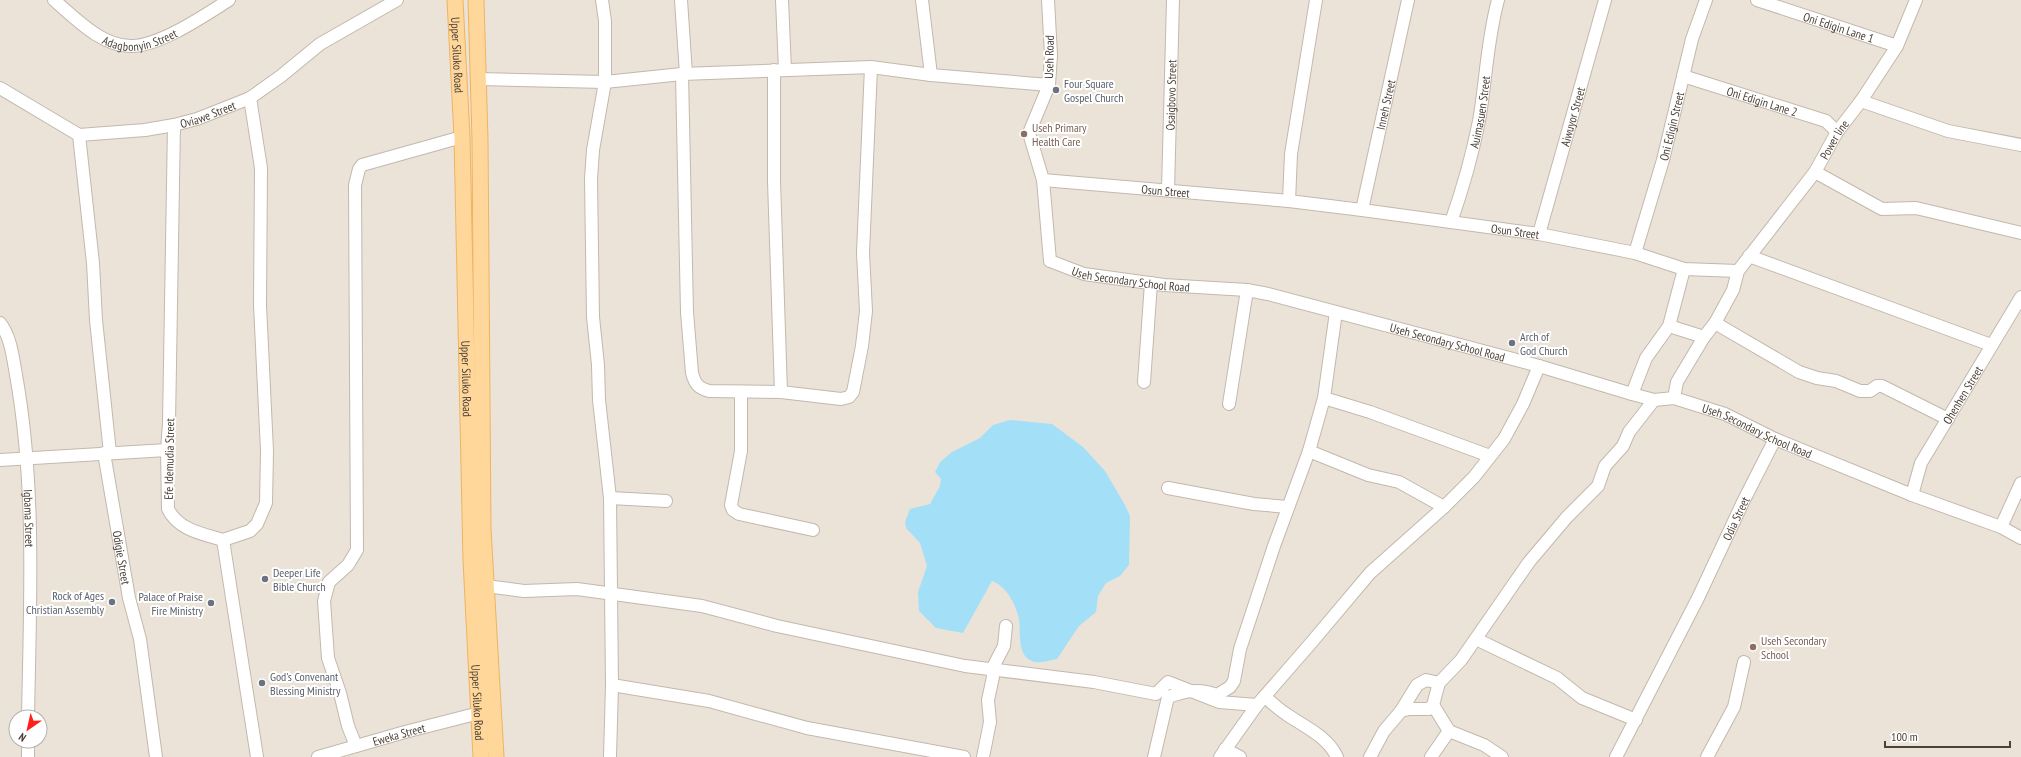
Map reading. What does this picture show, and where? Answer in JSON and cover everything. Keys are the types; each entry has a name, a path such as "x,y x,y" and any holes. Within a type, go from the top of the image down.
{"main road":[{"name":"Upper Siluko Road","path":"455,0 462,137 471,560 487,711 496,757"},
{"name":"Upper Siluko Road","path":"476,0 479,79 482,467 486,586 487,711 481,757"}],"street":[{"name":"Adagbonyin Street","path":"54,0 79,22 104,38 131,46 144,45 166,36 229,0"},
{"name":"Oviawe Street","path":"79,135 146,130 174,125 250,98 320,44 397,0"},
{"path":"602,0 605,22 605,82 593,150 591,179 592,317 598,365 599,400 610,498 612,685 610,757"},
{"path":"681,0 684,74 687,312 692,373 695,383 699,388 709,391 781,392 841,399 849,397 854,392 866,311 863,253 871,67"},
{"path":"781,392 774,181 782,0"},
{"path":"922,0 931,75"},
{"name":"Useh Road","path":"1042,180 1029,133 1049,85 1051,55 1048,0"},
{"name":"Osaigbovo Street","path":"1168,190 1173,0"},
{"path":"1289,200 1291,154 1316,0"},
{"name":"Inneh Street","path":"1362,210 1408,0"},
{"name":"Auimasuen Street","path":"1451,222 1468,172 1479,120 1487,51 1498,0"},
{"name":"Aiwuyor Street","path":"1539,234 1605,0"},
{"name":"Oni Edigin Street","path":"1635,253 1663,160 1692,39 1706,0"},
{"name":"Oni Edigin Lane 1","path":"1757,0 1897,46"},
{"name":"Power line","path":"1738,271 1815,172 1837,132 1861,102 1897,46 1916,0"},
{"path":"479,79 605,82 684,74 871,67 931,75 1049,85"},
{"name":"Oni Edigin Lane 2","path":"1683,76 1826,121 1837,132"},
{"path":"0,88 79,135"},
{"path":"250,98 261,168 260,305 265,396 266,503 257,524 250,531 223,540 257,757"},
{"path":"1861,102 1948,131 2021,145"},
{"name":"Efe Idemudia Street","path":"174,125 169,424 167,450 168,509 172,518 184,527 223,540"},
{"name":"Odigie Street","path":"79,135 93,262 96,320 107,453 129,598 140,639 156,757"},
{"path":"356,746 348,726 340,693 328,658 324,601 329,582 348,565 357,550 355,185 359,169 362,165 462,137"},
{"path":"1815,172 1882,209 1916,208 2021,233"},
{"name":"Osun Street","path":"1042,180 1289,200 1539,234 1635,253 1684,269 1738,271"},
{"name":"Useh Secondary School Road","path":"1042,180 1050,261 1084,274 1151,283 1247,290 1539,366 1654,400 1674,398 1725,414 1775,439 1912,495 2001,527 2021,538"},
{"path":"1749,256 1991,345"},
{"path":"1632,394 1646,358 1669,326 1684,269"},
{"path":"1674,398 1677,382 1704,337 1715,323 1733,290 1738,271"},
{"path":"1144,382 1151,283"},
{"path":"1229,404 1247,290"},
{"name":"Ohenhen Street","path":"1912,495 1921,463 2021,297"},
{"path":"1154,757 1168,697 1190,690 1208,692 1217,695 1230,687 1234,681 1240,649 1288,507 1309,451 1324,398 1336,312"},
{"name":"Igbama Street","path":"0,323 4,328 11,349 20,400 26,457 30,581 28,709"},
{"path":"1715,323 1799,372 1817,378 1836,381 1860,390 1870,391 1877,386 1882,386 1948,419"},
{"path":"1669,326 1704,337"},
{"path":"1240,757 1222,753 1261,701 1312,644 1370,572 1444,507 1474,477 1504,439 1523,404 1539,366"},
{"path":"741,392 741,450 731,500 733,510 739,514 813,530"},
{"path":"1324,398 1370,412 1490,456"},
{"path":"1401,711 1409,709 1429,709 1433,705 1439,683 1461,660 1529,562 1567,517 1598,486 1605,466 1623,446 1629,432 1654,400"},
{"name":"Odia Street","path":"1616,757 1644,706 1698,598 1743,502 1775,439"},
{"path":"0,460 26,457 167,450"},
{"path":"1309,451 1368,476 1399,482 1444,507"},
{"path":"2001,527 2021,483"},
{"path":"1168,488 1254,504 1288,507"},
{"path":"610,498 666,501"},
{"path":"486,586 524,591 577,589 611,592 702,606 777,626 965,666 1094,682 1156,694 1168,682 1219,702 1261,701 1284,712 1318,734 1332,747 1337,757"},
{"path":"983,757 990,722 988,700 992,669 1004,646 1006,626"},
{"path":"1476,639 1557,678 1582,698 1636,720"},
{"path":"1707,757 1734,707 1744,662"},
{"path":"1370,757 1384,731 1401,711 1417,685 1426,680 1439,683"},
{"path":"612,685 709,701 807,728 964,757"},
{"path":"1433,705 1449,731 1485,751 1502,757"},
{"path":"1612,710 1637,710 1644,706"},
{"name":"Eweka Street","path":"318,757 487,711"},
{"path":"1431,757 1449,731"}],"shaded area":[{"path":"0,0 2021,0 2021,757 0,757"}],"water":[{"path":"1010,420 1052,424 1083,447 1105,471 1130,516 1129,565 1120,576 1106,583 1098,596 1096,612 1079,626 1057,659 1044,662 1030,660 1022,651 1019,619 1015,607 1010,596 997,583 992,581 963,633 936,628 919,611 918,592 927,566 920,543 906,528 905,522 910,509 930,504 940,486 941,479 935,472 940,462 952,452 980,438 993,425"}],"place":[{"name":"Four Square Gospel Church","path":"1056,90"},
{"name":"Useh Primary Health Care","path":"1024,134"},
{"name":"Arch of God Church","path":"1512,343"},
{"name":"Deeper Life Bible Church","path":"265,579"},
{"name":"Rock of Ages Christian Assembly","path":"112,602"},
{"name":"Palace of Praise Fire Ministry","path":"211,603"},
{"name":"Useh Secondary School","path":"1753,647"},
{"name":"God's Convenant Blessing Ministry","path":"262,683"}]}
